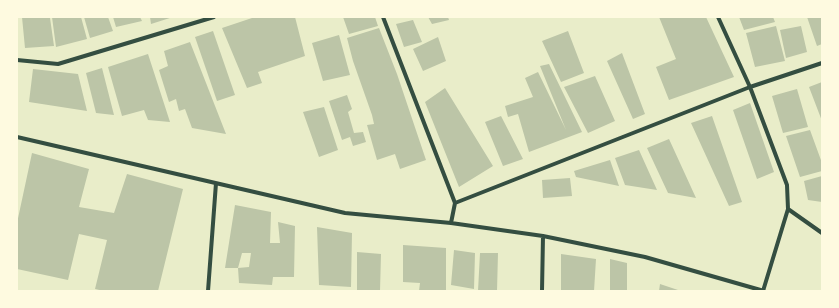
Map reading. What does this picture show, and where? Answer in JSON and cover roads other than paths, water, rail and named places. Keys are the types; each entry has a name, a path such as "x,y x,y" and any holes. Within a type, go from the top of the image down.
{"street":[{"path":"17,60 58,64 214,17"},
{"path":"384,17 455,203 451,223"},
{"path":"17,137 345,213 451,223 543,236 645,257 763,291 788,209 787,185 750,87 718,17"},
{"path":"455,203 750,87 822,63"},
{"path":"208,291 216,183"},
{"path":"788,209 822,232"},
{"path":"542,291 543,236"}]}
